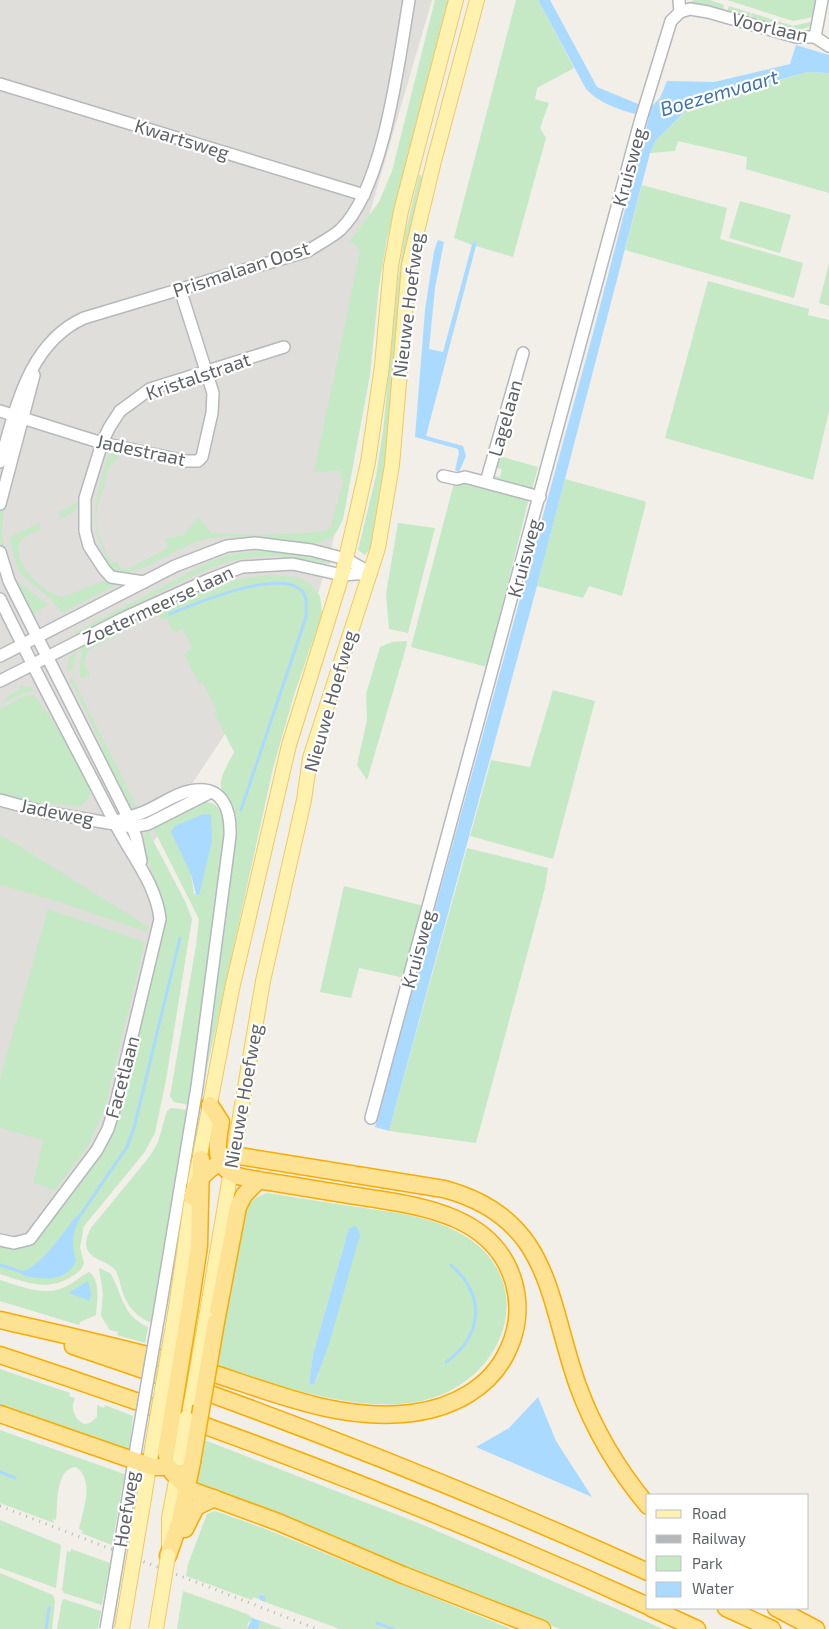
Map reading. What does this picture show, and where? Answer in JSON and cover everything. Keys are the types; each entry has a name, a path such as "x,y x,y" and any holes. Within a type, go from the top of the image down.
{"highway":[{"path":"0,1321 125,1348 295,1399 364,1414 403,1414 441,1407 468,1395 492,1375 506,1355 512,1341 518,1303 515,1286 507,1263 486,1237 457,1218 423,1207 259,1180 228,1163 218,1146 213,1125 221,1122 211,1102"},
{"path":"168,1556 181,1512 175,1464 182,1310 198,1253 201,1159"},
{"path":"192,1197 201,1176 228,1163 444,1189 474,1199 502,1217 523,1238 541,1266 552,1292 571,1364 588,1410 610,1454 646,1503"},
{"path":"175,1464 238,1207 244,1195 259,1180"},
{"path":"0,1321 219,1397 326,1438 476,1498 646,1571"},
{"path":"0,1355 181,1417 344,1479 521,1551 646,1606"},
{"path":"0,1414 142,1464 158,1468 175,1464"},
{"path":"175,1464 214,1498 542,1629"},
{"path":"181,1512 214,1498"},
{"path":"653,1609 697,1629"},
{"path":"728,1609 772,1629"},
{"path":"778,1609 816,1629"}],"main road":[{"name":"Nieuwe Hoefweg","path":"211,1102 236,972 284,764 342,575 368,462 382,366 391,266 401,211 456,0"},
{"name":"Nieuwe Hoefweg","path":"175,1464 211,1320 228,1163 242,1104 263,981 304,800 310,758 378,548 390,481 409,265 431,170 477,0"},
{"name":"Nieuwe Hoefweg","path":"161,1395 182,1310 192,1197 201,1159 213,1125"},
{"name":"Hoefweg","path":"161,1395 175,1464"},
{"name":"Hoefweg","path":"122,1629 144,1498 142,1464"},
{"path":"156,1629 168,1556"}],"street":[{"name":"Prismalaan Oost","path":"0,462 19,417 37,361 48,344 71,324 308,251 340,230 364,195 387,122 409,0"},
{"name":"Voorlaan","path":"672,0 690,9 796,36 815,36 829,46"},
{"path":"815,36 822,0"},
{"name":"Kruisweg","path":"371,1118 640,122 671,21 679,4"},
{"name":"Kwartsweg","path":"0,84 364,195"},
{"path":"180,289 205,371"},
{"name":"Kristalstraat","path":"144,582 111,577 89,546 84,520 85,498 102,443 120,411 150,389 284,347"},
{"name":"Lagelaan","path":"486,482 523,353"},
{"name":"Jadestraat","path":"0,412 102,443 198,461 202,458 212,413 213,393 205,371"},
{"name":"Prismalaan Oost","path":"0,504 19,417"},
{"name":"Lagelaan","path":"443,476 457,479 465,477 540,497"},
{"name":"Zoetermeerse laan","path":"0,656 144,582 214,549 255,543 304,549 346,559 370,573"},
{"path":"0,552 9,581 38,636"},
{"name":"Zoetermeerse laan","path":"0,681 154,604 242,567 257,564 293,564 342,575 370,573"},
{"path":"0,599 22,645"},
{"name":"Facetlaan","path":"0,1240 14,1243 30,1239 97,1150 108,1129 160,920 158,903 142,865 130,822 38,636"},
{"name":"Facetlaan","path":"22,645 126,843 142,865"},
{"name":"Jadeweg","path":"0,800 44,812 115,822 130,822 142,813 190,791 211,792 222,799 230,814 230,836 196,1096 146,1389"},
{"name":"Hoefweg","path":"106,1629 130,1492 142,1464 138,1442 146,1389"}],"shaded area":[{"path":"0,0 432,0 363,236 348,488 318,594 150,847 177,923 112,1154 31,1260 0,1251"}],"green space":[{"path":"435,0 448,0 387,239 379,286 370,375 343,519 337,531 330,538 318,543 252,537 212,538 187,546 140,569 116,573 102,559 106,557 96,530 95,518 98,493 109,454 119,453 107,473 97,507 96,523 100,540 111,562 117,562 121,569 124,568 126,570 168,548 165,539 183,535 198,517 211,533 262,535 323,532 330,528 344,480 341,480 341,471 314,472 360,252 356,245 349,242 379,202 392,171"},
{"path":"516,0 538,0 574,68 537,88 535,99 549,103 540,128 546,138 513,257 476,246 477,242 473,241 472,245 454,238"},
{"path":"694,0 710,0 724,5 723,10 690,2"},
{"path":"727,0 815,0 813,17 793,21"},
{"path":"729,6 751,13 749,20 745,19 745,15 731,11 729,14 727,12"},
{"path":"752,13 793,26 810,22 812,25 797,30 774,27 774,23 767,21 766,24 758,22 759,19 751,17"},
{"path":"807,72 829,73 829,193 746,169 747,157 678,141 675,151 650,153 656,140 691,107"},
{"path":"419,175 424,176 401,279 382,497 372,546 365,555 358,550 376,476 383,431 398,279 405,234"},
{"path":"642,185 727,208 720,239 803,263 794,298 625,250"},
{"path":"740,201 791,215 780,253 729,238"},
{"path":"829,263 829,306 819,303"},
{"path":"708,281 809,309 808,315 829,320 829,411 813,480 665,438"},
{"path":"23,437 4,510 2,532 5,552 16,580 48,605 33,614 26,606 2,553 0,535 0,509"},
{"path":"499,456 538,467 532,490 492,480 492,475 500,477 502,469 494,467"},
{"path":"565,479 646,503 622,596 589,586 583,598 537,586"},
{"path":"465,481 529,498 487,667 411,647 454,483"},
{"path":"80,501 75,511 61,519 59,512"},
{"path":"39,523 41,529 23,539 18,549 24,567 47,590 63,597 102,581 118,584 62,613 45,594 23,575 17,567 13,554 10,537"},
{"path":"398,523 435,528 408,633 389,629 386,594"},
{"path":"278,551 331,561 330,564 278,556 252,557 226,562 201,572 76,635 75,632 211,561 238,553"},
{"path":"270,575 297,577 310,584 320,596 322,614 294,695 273,768 202,1091 236,818 233,808 222,791 221,782 224,770 234,752 214,713 217,711 203,683 199,684 184,654 192,648 183,629 174,633 168,620 155,616 88,650 84,664 90,675 81,679 80,647 124,624 197,592 247,578"},
{"path":"406,641 407,644 367,780 357,765 367,720 366,694 380,647 392,642"},
{"path":"75,651 76,657 72,670 67,671 69,658"},
{"path":"72,677 136,809 122,796 112,777 98,738 69,678"},
{"path":"18,686 29,687 35,690 1,704 9,695 20,689"},
{"path":"553,690 595,701 553,859 470,836 491,760 530,767"},
{"path":"34,695 68,745 84,775 90,797 81,806 52,804 51,807 0,793 0,709 25,696"},
{"path":"201,801 218,807 224,821 225,833 189,1105 174,1102 170,1096 199,919 152,826","holes":["212,842 198,895 194,894 191,874"]},
{"path":"147,829 185,901 192,919 166,1080 155,1133 144,1153 84,1226 80,1248 84,1263 77,1273 62,1282 45,1285 0,1274 0,1244 23,1248 36,1241 101,1153 112,1131 121,1105 165,922 164,905 142,842"},
{"path":"0,836 149,927 147,932 50,899 0,885"},
{"path":"467,848 548,868 545,888 476,1143 389,1131"},
{"path":"344,886 424,906 405,978 359,968 351,998 320,992"},
{"path":"48,909 145,942 104,1111 88,1146 55,1190 33,1183 43,1140 0,1128 0,1079"},
{"path":"171,1108 188,1110 152,1323 142,1318 129,1306 116,1271 110,1265 91,1254 88,1251 86,1242 91,1228 150,1156 158,1142 167,1111"},
{"path":"198,1123 163,1327 161,1326"},
{"path":"267,1193 390,1212 431,1221 456,1231 484,1251 500,1274 506,1301 504,1327 492,1353 473,1375 447,1392 416,1402 392,1404 367,1404 315,1395 216,1366 245,1208 255,1198","holes":["349,1228 352,1228 318,1376 314,1385 309,1384 313,1354"]},
{"path":"99,1268 110,1273 132,1316 148,1327 145,1343 117,1335 118,1332 110,1330 101,1316 103,1294"},
{"path":"89,1272 97,1286 96,1315 80,1322 79,1325 0,1301 0,1280 35,1290 52,1291 69,1285"},
{"path":"0,1369 70,1393 69,1396 75,1398 74,1413 84,1424 90,1423 97,1417 97,1405 104,1408 105,1405 133,1416 129,1450 0,1405"},
{"path":"0,1430 127,1475 122,1488 112,1545 81,1533 83,1531 79,1529 85,1504 86,1487 82,1473 76,1467 64,1473 61,1480 56,1520 53,1519 54,1523 0,1503"},
{"path":"202,1439 421,1524 663,1629 560,1629 193,1484"},
{"path":"215,1511 263,1528 511,1629 340,1629 265,1602 263,1595 258,1594 260,1600 253,1597 252,1600 186,1576 188,1564 207,1514"},
{"path":"0,1520 61,1545 56,1588 0,1568"},
{"path":"71,1549 110,1563 102,1605 64,1593 62,1590 67,1551 71,1552"},
{"path":"0,1573 53,1595 55,1601 52,1629 0,1629"},
{"path":"183,1591 247,1614 253,1618 248,1623 247,1629 177,1629"},
{"path":"64,1599 101,1611 98,1629 57,1629"},
{"path":"259,1620 283,1629 258,1629"}],"water":[{"name":"Boezemvaart","path":"538,0 550,0 597,87 638,104 653,105 660,98 667,81 714,82 790,64 796,45 829,55 829,73 807,72 702,102 684,113 656,140 650,153 537,586 389,1131 375,1127 592,337 649,117 607,104 586,89"},
{"path":"438,240 444,242 435,288 429,349 443,352 473,241 477,242 426,436 463,446 466,456 459,472 455,470 459,453 458,449 415,437 425,310 434,251"},
{"path":"203,814 211,815 212,842 199,895 196,895 191,874 171,832 175,826"},
{"path":"76,1216 80,1219 74,1235 73,1245 76,1261 72,1268 66,1273 52,1278 44,1279 22,1275 23,1271 37,1263 44,1256"},
{"path":"357,1227 360,1235 329,1344 314,1385 309,1384 313,1354 349,1228"},
{"path":"88,1281 91,1293 90,1301 69,1293"},
{"path":"538,1397 556,1441 592,1497 476,1447 509,1428"},
{"path":"258,1594 265,1596 265,1602 258,1629 247,1629 260,1600"}],"pier":[{"path":"257,1599 268,1603 261,1621 250,1617"}],"waterway":[{"path":"170,614 217,596 257,585 276,583 291,585 302,591 305,597 306,617 241,810"},
{"path":"77,1220 127,1147 134,1128 180,938"},
{"path":"0,1265 25,1273"},
{"path":"446,1362 467,1340 473,1328 476,1315 475,1302 470,1289 451,1265"},
{"path":"0,1472 15,1478"},
{"path":"46,1629 49,1608"},
{"path":"377,1623 393,1629"}],"railway":[{"path":"0,1506 317,1629"}]}
